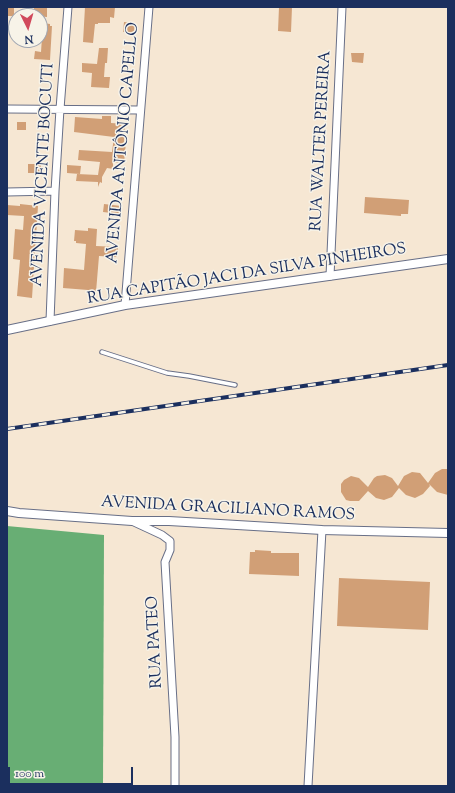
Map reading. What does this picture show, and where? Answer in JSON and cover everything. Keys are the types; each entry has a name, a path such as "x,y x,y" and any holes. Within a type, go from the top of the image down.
{"street":[{"name":"AVENIDA VICENTE BOCUTI","path":"50,321 55,191 68,7"},
{"name":"AVENIDA ANTÔNIO CAPELLO","path":"125,305 149,7"},
{"name":"RUA WALTER PEREIRA","path":"330,276 342,7"},
{"path":"7,109 140,110"},
{"path":"7,192 55,191"},
{"name":"RUA CAPITÃO JACI DA SILVA PINHEIROS","path":"7,330 125,305 448,259"},
{"name":"AVENIDA GRACILIANO RAMOS","path":"7,511 132,521 169,521 322,530 448,533"},
{"name":"RUA PATEO","path":"132,521 162,535 170,541 170,550 165,562 175,737 175,786"},
{"path":"308,786 322,530"}],"lane":[{"path":"102,352 167,373 235,385"}],"green space":[{"path":"7,526 104,535 103,786 7,786"}],"building":[{"path":"7,7 14,7 8,8 7,16"},
{"path":"34,7 47,7 47,8"},
{"path":"85,7 115,7 114,18 110,17 110,23 95,24 93,43 83,42"},
{"path":"279,7 292,7 291,32 278,31"},
{"path":"124,22 135,23 134,33 123,32"},
{"path":"48,24 50,24 50,26 52,26 50,60 34,59 35,51 41,52 41,48 48,48"},
{"path":"99,48 108,48 104,77 110,77 109,88 91,87 92,73 82,72 82,63 97,64"},
{"path":"351,53 364,53 363,63 352,62"},
{"path":"102,116 111,116 111,123 125,124 124,142 126,142 124,163 113,162 113,169 107,168 102,177 102,183 100,182 98,187 98,182 76,181 77,174 98,175 100,162 78,160 79,150 112,152 114,137 74,132 75,117 102,119"},
{"path":"17,122 26,122 26,130 17,130"},
{"path":"28,164 41,164 41,173 28,173"},
{"path":"67,165 81,166 80,174 67,173"},
{"path":"365,197 409,200 408,214 401,214 401,216 364,213"},
{"path":"20,204 38,206 32,298 17,296 20,260 13,259 15,229 23,230 24,216 7,215 7,205 20,206"},
{"path":"104,204 121,206 120,214 103,212"},
{"path":"88,228 97,229 96,246 118,247 117,257 99,256 96,292 63,288 64,268 84,270 86,244 76,243 76,241 74,241 75,230 88,231"},
{"path":"442,469 448,469 448,495 437,492 429,484 430,486 423,494 415,498 406,495 399,488 392,497 384,500 376,498 368,491 359,501 350,501 346,500 341,492 341,484 344,480 351,476 359,478 368,487 374,478 385,475 392,478 398,486 404,476 412,472 420,473 428,483 435,473"},
{"path":"255,550 271,551 271,553 299,553 299,576 249,574 250,552 255,552"},
{"path":"339,578 430,582 428,630 337,626"}],"railway":[{"path":"7,429 448,365"}]}
